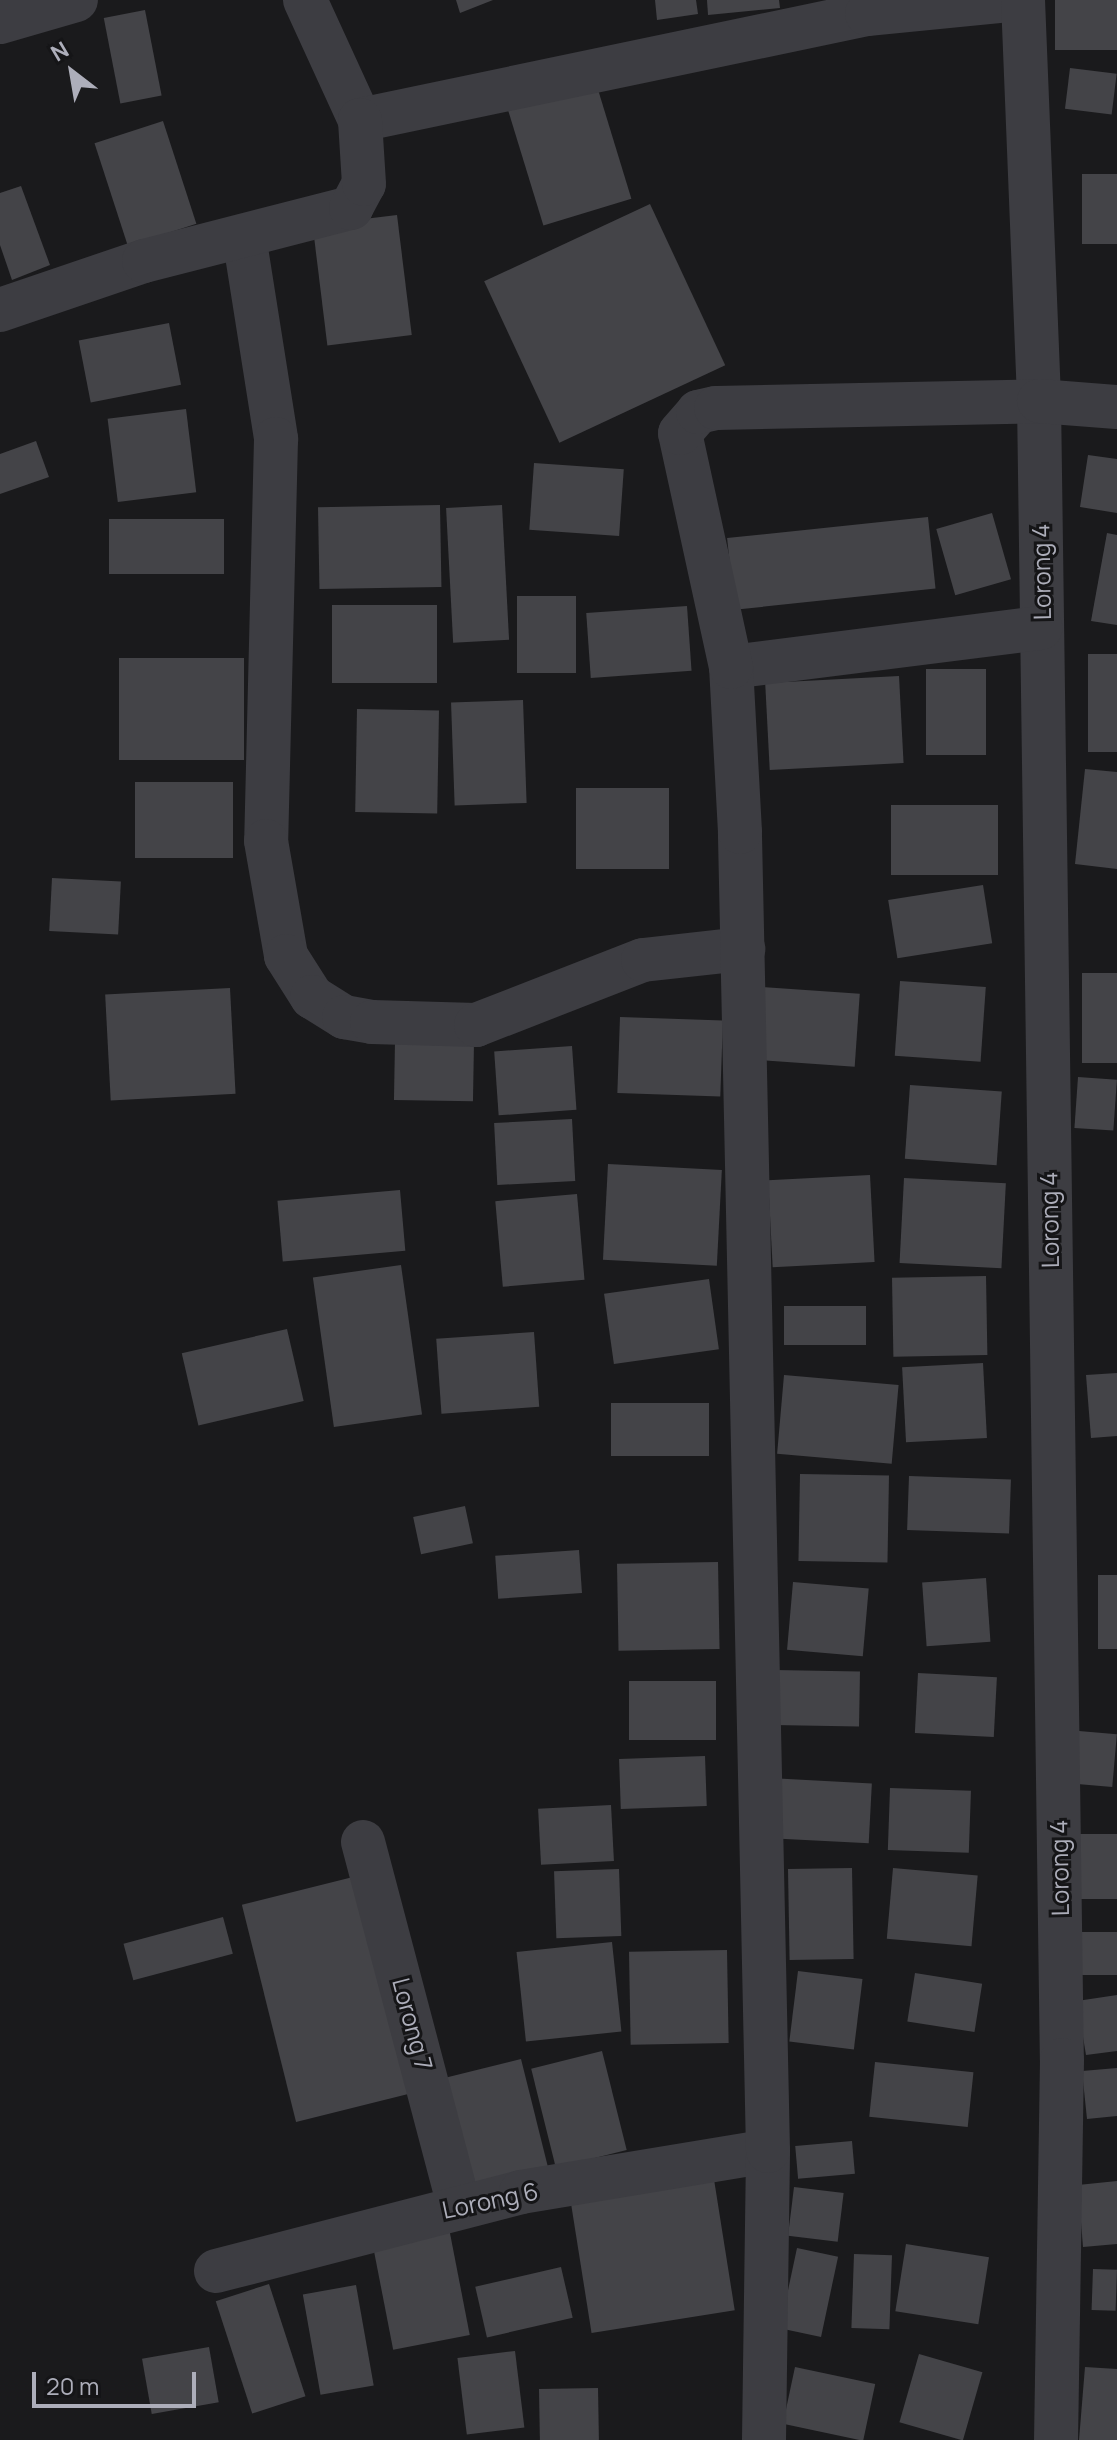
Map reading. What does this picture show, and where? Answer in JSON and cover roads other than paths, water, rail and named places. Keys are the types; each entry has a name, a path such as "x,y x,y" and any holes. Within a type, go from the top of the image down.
{"street":[{"path":"0,22 76,0"},
{"path":"0,310 244,236 351,208 361,199 360,120 305,0"},
{"path":"360,120 867,14 1011,0"},
{"name":"Lorong 4","path":"1023,0 1039,401 1062,2060 1056,2440"},
{"path":"244,236 276,439 266,841 286,956 312,997 358,1020 476,1025 643,960 743,949"},
{"path":"764,2440 768,2151 743,949 731,667 713,569 679,450 685,422 716,408 1039,401 1117,407"},
{"path":"731,667 1041,628"},
{"name":"Lorong 7","path":"363,1842 459,2206"},
{"name":"Lorong 6","path":"216,2271 459,2206 768,2151"}]}
